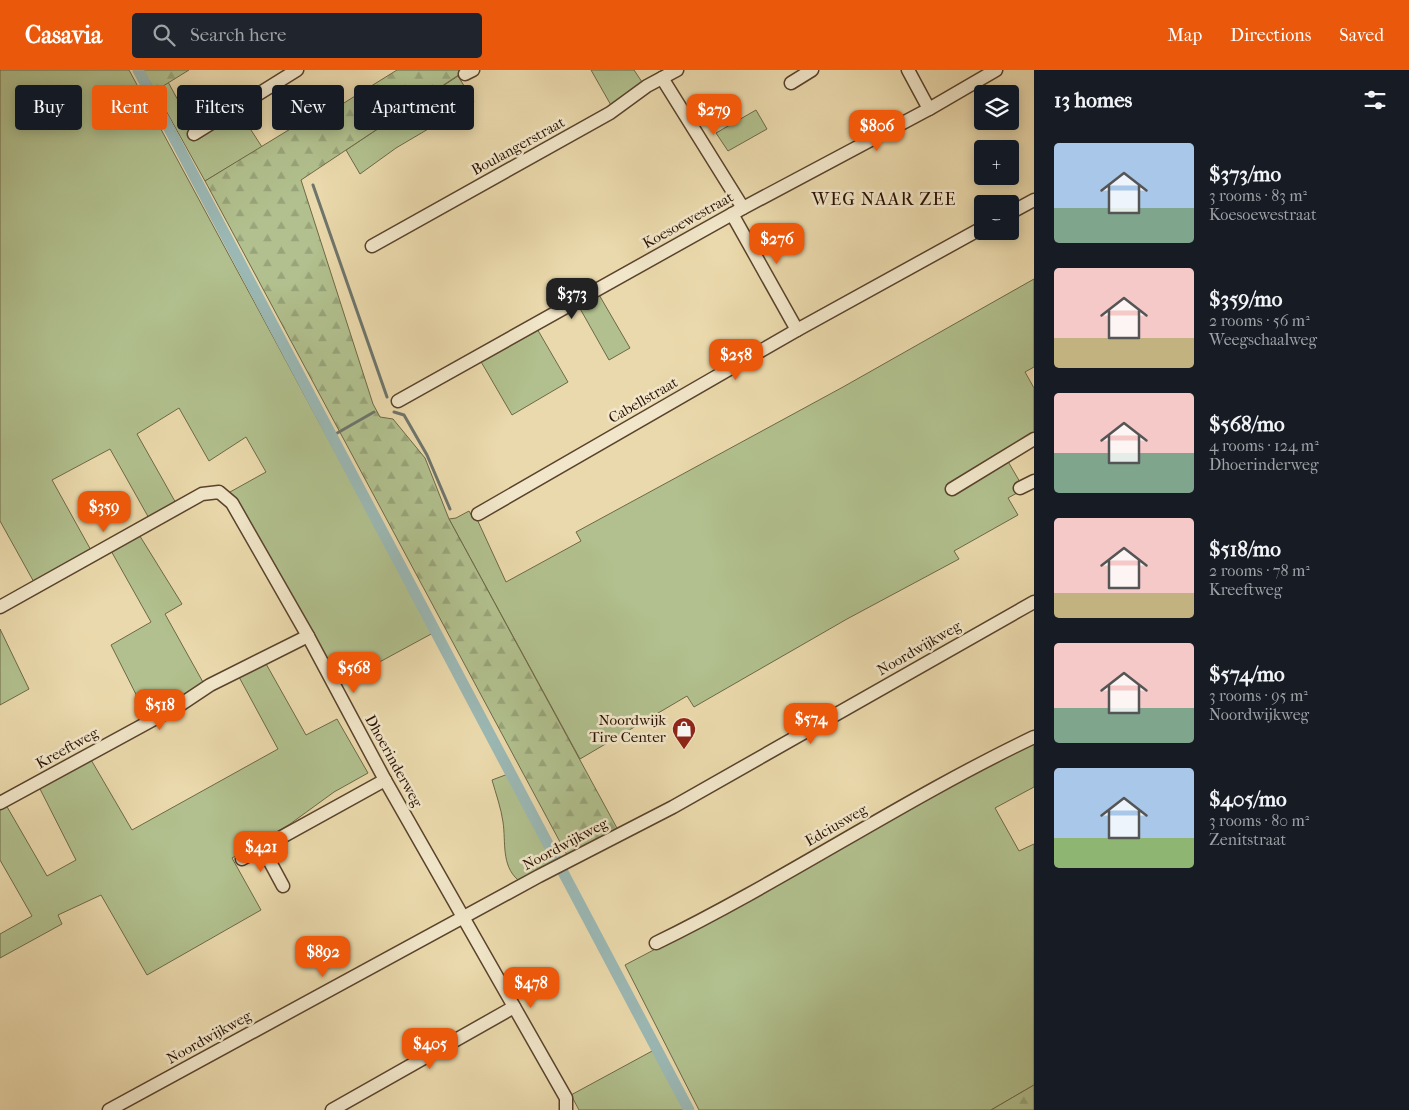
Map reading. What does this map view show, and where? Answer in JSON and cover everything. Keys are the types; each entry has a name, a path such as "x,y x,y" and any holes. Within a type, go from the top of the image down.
{"street":[{"path":"194,134 297,70"},
{"name":"Boulangerstraat","path":"372,246 610,113 647,86 677,70"},
{"path":"791,83 812,70"},
{"path":"908,70 929,109"},
{"name":"Koesoewestraat","path":"398,402 737,211 929,109 996,70"},
{"path":"662,78 737,211 798,330"},
{"path":"1019,208 1034,200"},
{"name":"Cabellstraat","path":"478,514 798,330 974,232"},
{"path":"952,489 1034,439"},
{"path":"1020,488 1034,481"},
{"name":"Dhoerinderweg","path":"0,607 202,494 219,492 232,502 308,636 385,780 566,1098 566,1110"},
{"name":"Noordwijkweg","path":"109,1110 572,858 674,807 1034,602"},
{"name":"Kreeftweg","path":"0,803 180,705 210,685 308,636"},
{"name":"Edciusweg","path":"656,943 703,920 928,791 1034,737"},
{"path":"242,859 385,780"},
{"path":"262,847 283,886"},
{"path":"332,1110 514,1007"}],"green space":[{"path":"0,70 129,70 137,85 92,85 92,130 161,130 433,633 339,684 230,492 266,472 246,437 209,461 179,408 137,434 177,505 150,520 110,449 52,480 92,552 35,584 0,521"},
{"path":"143,70 189,70 165,85 152,85"},
{"path":"397,70 462,70 463,72 444,85 373,85"},
{"path":"591,70 634,70 644,85 612,107"},
{"path":"458,76 464,85 444,85"},
{"path":"168,82 177,98 177,130 189,130 195,138 207,130 251,130 262,147 205,181 167,113 167,85 164,85"},
{"path":"354,97 354,130 376,130 301,180 373,404 380,417 393,419 425,458 449,519 618,830 567,855 205,181 289,130 344,130 344,103"},
{"path":"756,110 767,129 728,151 716,133"},
{"path":"376,130 427,130 396,148 360,174 346,150"},
{"path":"1034,279 1034,367 1025,372 1034,388 1034,442 1006,458 1024,489 1008,498 1018,515 954,551 959,559 847,619 694,707 687,696 580,759 449,519 456,518 469,511 473,518 476,517 506,582 581,541 576,532 843,387"},
{"path":"598,293 630,348 609,360 578,305"},
{"path":"536,327 568,382 512,415 480,360"},
{"path":"138,533 182,604 165,614 204,684 148,718 111,645 151,622 110,549"},
{"path":"0,629 29,689 0,705"},
{"path":"265,662 306,735 337,719 368,773 334,792 290,824 232,858 261,910 147,975 101,895 58,915 62,924 0,958 0,934 32,916 0,860 0,808 6,805 47,876 76,860 39,787 90,758 132,830 278,749 239,677"},
{"path":"1034,741 1034,787 995,808 1019,851 1034,844 1034,1085 991,1110 699,1110 625,965 705,923"},
{"path":"508,774 554,863 518,880 509,867 505,853 502,817 492,780"},
{"path":"654,1050 684,1110 579,1110 571,1095"},
{"path":"1034,1085 1034,1110 991,1110"}],"waterway":[{"path":"138,70 689,1110"},
{"path":"313,185 387,397"},
{"path":"332,436 374,412"},
{"path":"394,412 404,415 427,455 450,509"}],"place":[{"name":"Noordwijk Tire Center","path":"684,750"}],"district":[{"name":"WEG NAAR ZEE","path":"884,199"}]}
